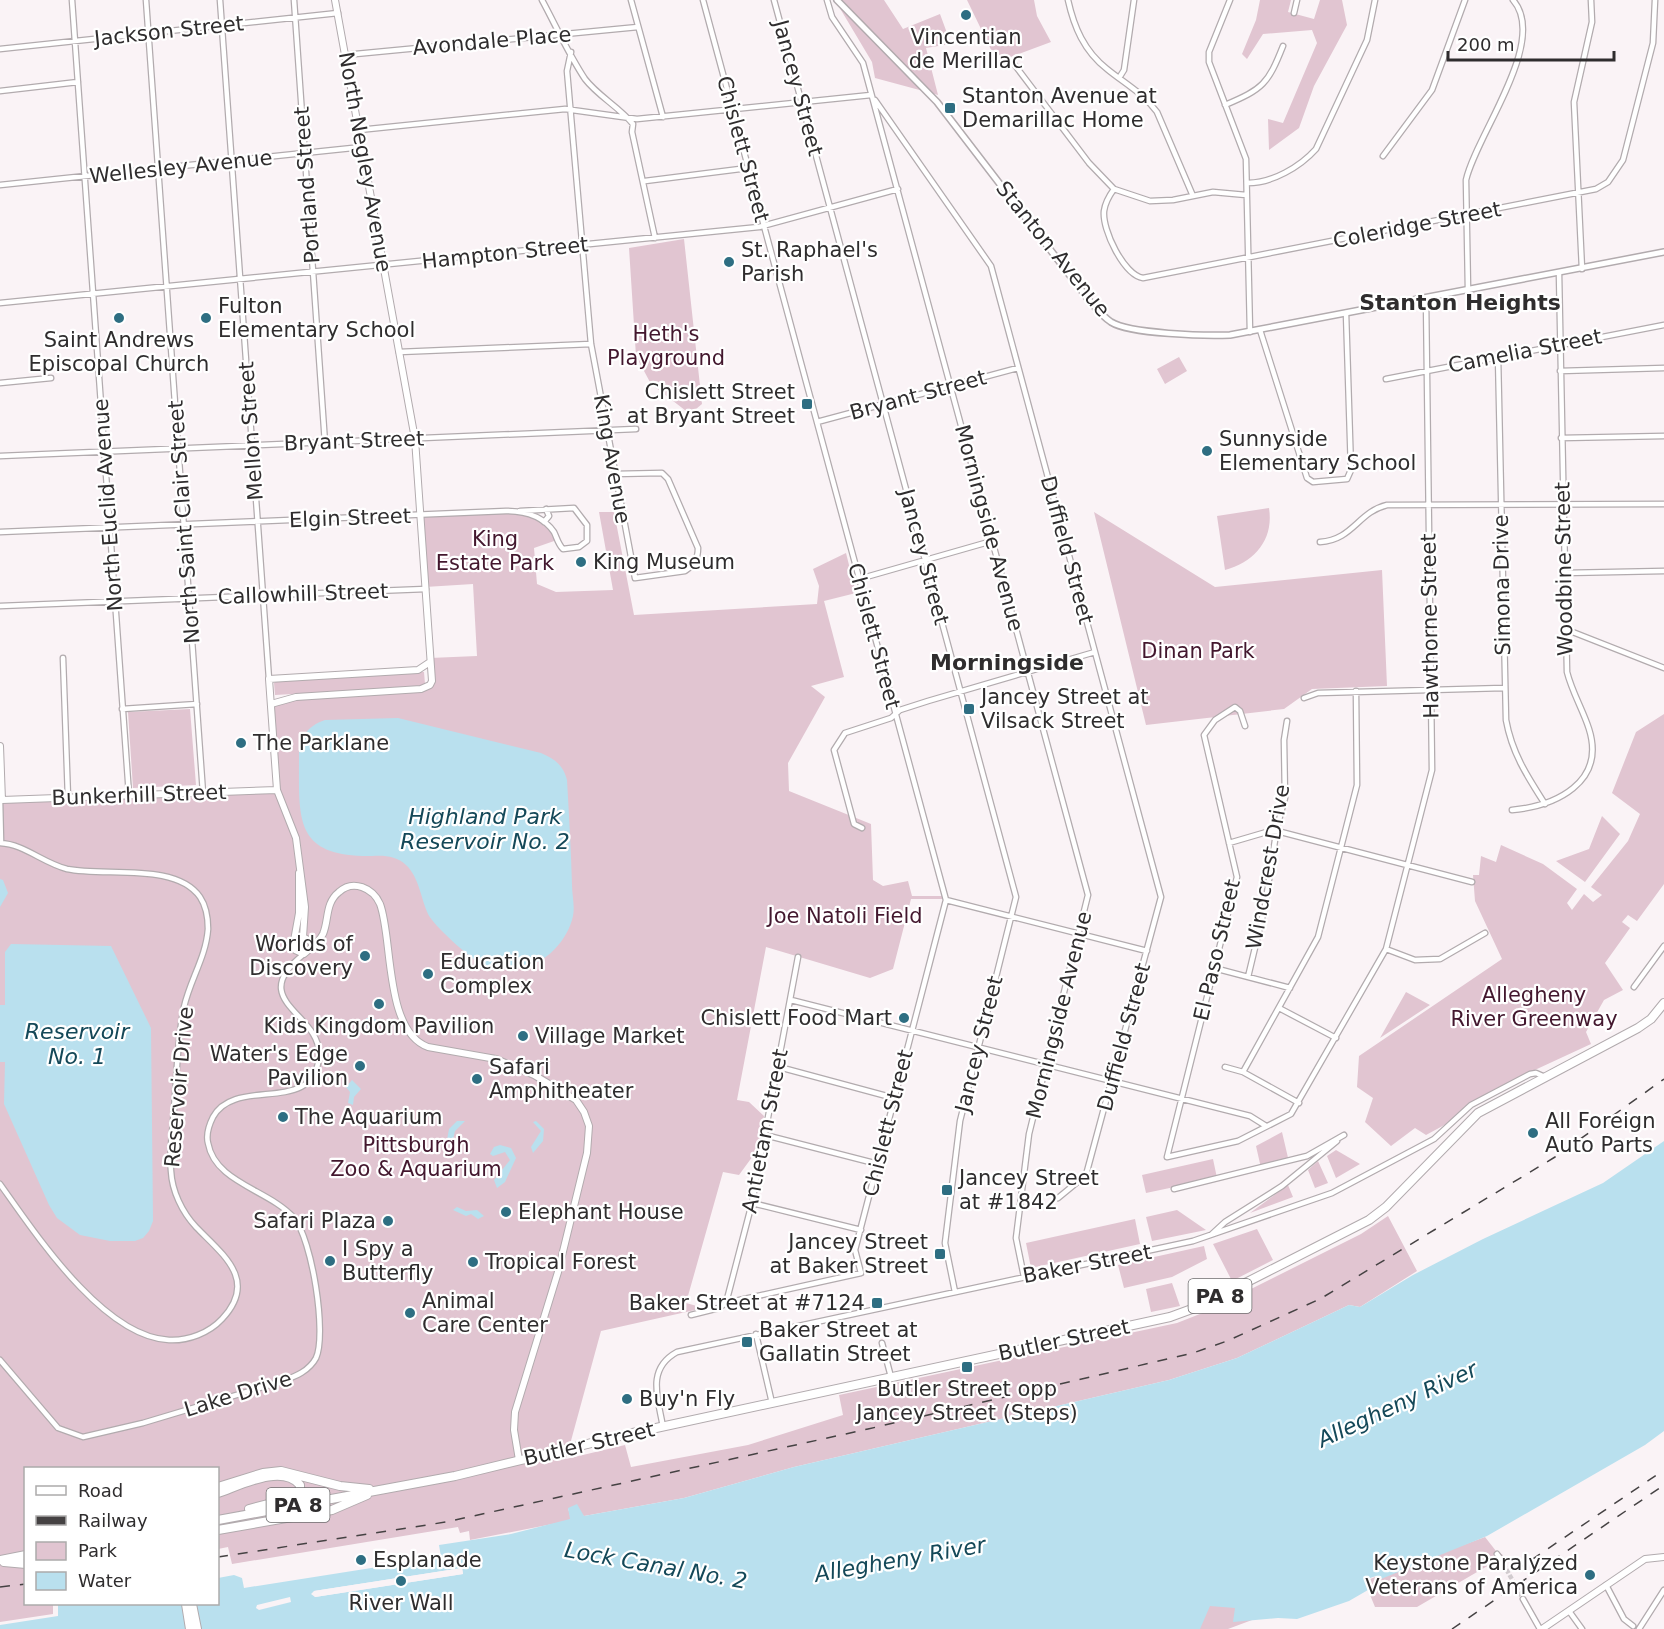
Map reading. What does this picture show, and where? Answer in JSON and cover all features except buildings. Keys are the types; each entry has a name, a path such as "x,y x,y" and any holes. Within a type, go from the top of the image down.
{"highway":[{"name":"Butler Street","path":"379,1490 1170,1317 1200,1306 1375,1216 1474,1116 1643,1026 1664,1003"},
{"path":"219,1487 263,1473 281,1471 340,1486 379,1490"},
{"path":"219,1493 276,1476 292,1479 300,1487 297,1495 289,1499 219,1518"},
{"path":"219,1530 332,1510 379,1490"},
{"name":"PA 8","path":"219,1518 379,1490"},
{"path":"0,1561 24,1555"},
{"path":"0,1561 24,1564"},
{"path":"186,1605 190,1629"},
{"path":"192,1605 197,1629"}],"main road":[{"name":"North Negley Avenue","path":"271,704 296,697 421,688 430,685 432,681 415,439 335,0"},
{"path":"269,679 418,669 428,666 430,661"},
{"name":"Mellon Street","path":"269,679 277,790 295,833 299,873"},
{"path":"0,746 1,800"},
{"name":"Bunkerhill Street","path":"1,800 277,790"},
{"path":"299,873 305,908 303,937 315,944"},
{"path":"299,873 299,913 293,946 295,950 304,954 322,935 329,907 337,893 352,886 372,892 382,912 390,975 397,1001 416,1040 428,1047 505,1062 554,1086 576,1100 584,1112 589,1126 587,1152 558,1272 515,1413 514,1430 519,1460"},
{"path":"1541,1629 1645,1559 1664,1557"}],"street":[{"name":"North Euclid Avenue","path":"72,0 129,795"},
{"name":"North Saint Clair Street","path":"146,0 203,793"},
{"name":"Mellon Street","path":"220,0 269,679"},
{"name":"Portland Street","path":"294,0 325,442"},
{"path":"542,0 585,79 621,109 633,124 632,132 645,181 655,238"},
{"path":"631,0 663,117"},
{"name":"Chislett Street","path":"703,0 945,900 855,1250 861,1273 726,1304"},
{"name":"Jancey Street","path":"774,0 1016,897 960,1121 945,1243 955,1292"},
{"name":"Morningside Avenue","path":"827,0 832,17 863,63 1088,895 1029,1134 1016,1238 1024,1277"},
{"name":"Stanton Avenue","path":"837,0 937,102 1088,299 1107,318 1123,326 1190,334 1230,335 1664,252"},
{"path":"1068,0 1073,25 1085,45 1106,68 1149,101 1157,112 1192,196"},
{"path":"1119,78 1124,70 1134,0"},
{"path":"1230,0 1209,52 1211,70 1243,147 1248,183 1245,195 1250,332"},
{"path":"1294,13 1297,0"},
{"path":"1248,183 1292,169 1306,161 1316,149 1367,40 1375,0"},
{"path":"1383,156 1432,90 1465,0"},
{"path":"1468,290 1466,180 1470,164 1510,83 1523,37 1523,17 1514,0"},
{"path":"1582,269 1574,102 1592,22 1591,0"},
{"name":"Coleridge Street","path":"1114,189 1104,210 1107,234 1135,277 1143,278 1596,189 1608,183 1623,160 1653,42 1655,0"},
{"name":"Jackson Street","path":"0,49 338,13"},
{"name":"Avondale Place","path":"345,55 638,27"},
{"path":"1226,105 1260,90 1277,63 1283,46"},
{"name":"King Avenue","path":"571,52 567,71 591,344 615,474 635,579 685,571 696,561 698,548 668,479 662,473 615,474"},
{"path":"1014,64 1089,163 1114,189 1150,201 1224,192 1245,195"},
{"path":"0,91 78,82"},
{"path":"359,130 570,109 629,119 663,117 871,95"},
{"name":"Duffield Street","path":"871,95 991,266 1161,897 1113,1082 1086,1175 1058,1198"},
{"name":"Wellesley Avenue","path":"0,185 362,147"},
{"path":"645,181 748,168"},
{"name":"Hampton Street","path":"0,303 763,226 898,189"},
{"name":"Woodbine Street","path":"1512,810 1545,804 1568,794 1585,773 1590,759 1589,730 1572,692 1567,672 1559,273"},
{"name":"Hawthorne Street","path":"1299,1103 1386,949 1432,770 1426,298"},
{"path":"1260,330 1310,482 1350,477 1346,313"},
{"name":"Camelia Street","path":"1386,379 1664,325"},
{"path":"399,352 591,344"},
{"name":"Simona Drive","path":"1498,356 1504,688 1510,742 1527,777 1545,804"},
{"name":"Bryant Street","path":"817,422 1018,368"},
{"path":"1560,371 1664,368"},
{"path":"0,383 51,378"},
{"name":"Bryant Street","path":"0,456 636,429"},
{"path":"1562,438 1664,436"},
{"path":"1320,542 1332,541 1346,535 1369,512 1387,505 1563,502 1568,505 1664,504"},
{"path":"544,522 549,516 546,509"},
{"name":"Elgin Street","path":"0,532 546,509 576,509 587,525 588,541 579,547 563,549 552,529 544,522 520,511"},
{"path":"859,579 992,541"},
{"path":"1564,573 1664,571"},
{"name":"Callowhill Street","path":"0,606 426,589"},
{"path":"1565,629 1664,668"},
{"path":"862,828 854,824 834,750 845,733 891,718 900,710 1095,652"},
{"path":"63,658 68,798"},
{"path":"1304,698 1318,693 1356,691 1504,688"},
{"path":"1243,1072 1318,937 1357,785 1356,691"},
{"path":"122,709 197,704"},
{"name":"El Paso Street","path":"1245,726 1240,711 1235,707 1215,720 1204,735 1237,877 1167,1157 1238,1141 1266,1126"},
{"name":"Windcrest Drive","path":"1248,977 1265,906 1276,832 1285,798 1284,740 1287,721"},
{"path":"1,800 1,842"},
{"path":"1229,843 1270,831 1472,882"},
{"name":"Reservoir Drive","path":"0,1184 32,1232 63,1268 99,1302 137,1331 160,1339 191,1337 217,1324 231,1307 236,1284 230,1262 186,1215 178,1200 171,1173 181,1024 188,991 206,941 208,927 203,902 186,883 171,877 68,869 1,842"},
{"path":"945,900 1147,951"},
{"path":"1386,949 1415,960 1434,960 1453,954 1485,933"},
{"path":"1634,987 1664,947"},
{"name":"Lake Drive","path":"0,1360 58,1428 83,1437 143,1423 284,1381 300,1374 312,1364 318,1352 319,1334 312,1260 304,1234 293,1217 279,1203 230,1175 217,1164 209,1151 207,1139 212,1119 222,1105 244,1095 277,1095 294,1090 305,1083 315,1070 319,1055 316,1037 309,1027 288,1008 282,995 286,973 291,964 304,954"},
{"name":"Antietam Street","path":"726,1304 752,1203 798,957"},
{"path":"1214,968 1290,988"},
{"path":"791,1000 1250,1116 1266,1126 1291,1114 1299,1103 1243,1072 1225,1067"},
{"path":"1279,1008 1336,1038"},
{"path":"779,1067 894,1098"},
{"name":"Baker Street","path":"663,1427 655,1386 656,1374 664,1361 682,1350 1172,1246 1211,1235 1332,1194 1434,1138 1474,1103 1530,1074 1536,1073 1545,1077"},
{"path":"765,1135 878,1164"},
{"path":"1174,1189 1307,1156 1344,1135 1309,1165 1225,1222 1211,1235"},
{"path":"752,1203 861,1230"},
{"path":"691,1315 726,1304"},
{"path":"756,1334 772,1403"},
{"path":"882,1342 891,1377"},
{"path":"1606,1585 1624,1619 1633,1626"},
{"path":"1639,1629 1664,1590"},
{"path":"1523,1599 1541,1629"},
{"path":"1569,1611 1582,1629"}],"green space":[{"path":"835,0 884,0 903,29 940,14 951,44 926,48 938,95 875,78 872,62"},
{"path":"967,0 1034,0 1037,16 1051,42 997,62"},
{"path":"1260,0 1291,0 1288,12 1314,19 1320,0 1342,0 1347,25 1314,86 1299,128 1269,150 1268,119 1283,123 1317,43 1312,30 1263,34 1247,59 1242,54 1256,20"},
{"name":"Heth's Playground","path":"684,239 702,404 690,414 651,384 636,356 629,248"},
{"path":"1179,357 1187,371 1165,384 1157,369"},
{"path":"1269,508 1268,530 1260,548 1245,561 1225,570 1217,516"},
{"path":"520,511 544,522 557,540 534,548 537,584 556,592 613,590 599,512 614,512 634,615 817,604 819,586 813,569 846,553 856,593 824,601 844,677 811,686 825,697 788,763 789,791 871,824 873,880 883,886 908,881 912,896 944,896 945,899 911,899 893,969 870,978 766,947 737,1100 749,1102 764,1116 758,1149 739,1175 723,1172 686,1303 704,1308 601,1331 566,1459 625,1445 631,1467 748,1445 843,1415 839,1395 1177,1323 1205,1312 1361,1234 1388,1216 1417,1271 1360,1307 1349,1305 1237,1358 1169,1380 794,1467 684,1498 584,1516 568,1508 571,1519 563,1522 470,1540 469,1531 460,1533 458,1527 232,1564 228,1547 219,1549 219,1467 24,1467 24,1605 53,1605 53,1614 0,1622 0,800 277,790 271,704 296,697 430,685 430,658 477,656 473,584 425,587 421,515"},
{"name":"Dinan Park","path":"1094,512 1215,587 1382,570 1387,686 1312,689 1284,709 1146,725"},
{"path":"424,672 425,684 417,687 275,695 274,683 277,681"},
{"path":"190,709 196,785 133,788 128,712"},
{"name":"Allegheny River Greenway","path":"1664,714 1664,884 1637,921 1628,915 1622,922 1630,928 1605,963 1623,990 1604,1000 1586,1032 1591,1044 1507,1083 1465,1107 1450,1122 1426,1135 1415,1128 1391,1146 1365,1122 1373,1098 1357,1087 1359,1056 1502,959 1475,901 1473,875 1479,875 1481,856 1496,862 1501,845 1543,864 1577,889 1567,903 1572,910 1584,894 1593,902 1602,895 1591,887 1628,841 1640,814 1612,793 1636,732"},
{"path":"1602,816 1620,834 1585,882 1556,861 1589,849"},
{"name":"Allegheny River Greenway","path":"1406,992 1430,1005 1380,1038"},
{"path":"1282,1132 1289,1162 1261,1168 1256,1146"},
{"path":"1336,1150 1360,1164 1336,1178 1327,1156"},
{"path":"1213,1159 1217,1178 1146,1193 1142,1175"},
{"path":"1318,1161 1328,1183 1315,1188 1308,1170"},
{"path":"1288,1185 1293,1197 1250,1213"},
{"path":"1177,1210 1206,1230 1152,1241 1146,1217"},
{"path":"1135,1219 1140,1244 1031,1268 1026,1243"},
{"path":"1257,1229 1273,1260 1232,1281 1213,1244"},
{"path":"1204,1246 1207,1259 1172,1277 1124,1288 1118,1265"},
{"path":"1172,1283 1180,1306 1151,1312 1146,1289"},
{"path":"1485,1537 1496,1551 1503,1555 1496,1561 1417,1607 1375,1607 1368,1590 1371,1585 1370,1579"},
{"path":"1233,1594 1252,1620 1228,1629 1191,1629 1188,1611"}],"water":[{"name":"Highland Park Reservoir No. 2","path":"398,718 541,753 561,766 567,780 574,912 561,942 539,962 506,968 490,968 481,964 437,926 428,914 414,876 402,862 390,857 346,855 328,850 315,842 306,830 299,799 299,750 302,739 309,729 325,720"},
{"path":"0,879 3,880 8,893 0,907"},
{"name":"Reservoir No. 1","path":"11,944 111,946 151,1028 153,1221 143,1238 135,1241 110,1241 80,1235 57,1218 49,1205 4,1104 5,1062 0,1062 0,1005 5,1005 5,952"},
{"path":"366,1018 375,1019 380,1023 377,1031 368,1031"},
{"path":"352,1080 361,1089 354,1097 353,1105 348,1103 350,1092 346,1087"},
{"path":"457,1121 465,1121 455,1131 452,1143 446,1145 449,1129"},
{"path":"536,1121 544,1129 543,1141 533,1153 531,1147 541,1131 533,1122"},
{"path":"1664,1141 1664,1431 1645,1445 1487,1536 1381,1579 1376,1576 1370,1578 1368,1590 1349,1601 1297,1619 1278,1618 1233,1622 1235,1608 1210,1606 1200,1629 0,1629 0,1625 58,1616 58,1605 219,1605 219,1578 234,1575 242,1578 244,1588 441,1557 439,1545 511,1534 570,1519 568,1508 577,1504 584,1516 684,1498 794,1467 1169,1380 1237,1358 1349,1305 1360,1307 1413,1275 1483,1239 1603,1183","holes":["462,1568 463,1574 315,1597 314,1591"]},
{"path":"500,1145 511,1148 516,1158 505,1182 497,1188 494,1180 510,1160 505,1152 493,1156 490,1154 494,1147"},
{"path":"457,1207 466,1211 477,1210 484,1216 478,1219 471,1214 466,1216 453,1210"}],"pier":[{"name":"River Wall","path":"462,1568 463,1574 315,1597 311,1594 314,1591"},
{"path":"290,1597 291,1602 259,1610 256,1608 257,1605"}],"tunnel":[{"path":"1500,1558 1523,1599"}],"railway":[{"path":"219,1557 446,1522 868,1429 1193,1353 1227,1341 1320,1299 1555,1157 1664,1079"},
{"path":"1515,1571 1664,1470"},
{"path":"1452,1629 1664,1485"},
{"path":"0,1587 24,1584"}],"place":[{"name":"Vincentian de Merillac","path":"966,15"},
{"name":"Stanton Avenue at Demarillac Home","path":"950,108"},
{"name":"St. Raphael's Parish","path":"729,262"},
{"name":"Saint Andrews Episcopal Church","path":"119,318"},
{"name":"Fulton Elementary School","path":"206,318"},
{"name":"Chislett Street at Bryant Street","path":"807,404"},
{"name":"Sunnyside Elementary School","path":"1207,451"},
{"name":"King Museum","path":"581,562"},
{"name":"Jancey Street at Vilsack Street","path":"969,709"},
{"name":"The Parklane","path":"241,743"},
{"name":"Worlds of Discovery","path":"365,956"},
{"name":"Education Complex","path":"428,974"},
{"name":"Kids Kingdom Pavilion","path":"379,1004"},
{"name":"Chislett Food Mart","path":"904,1018"},
{"name":"Village Market","path":"523,1036"},
{"name":"Water's Edge Pavilion","path":"360,1066"},
{"name":"Safari Amphitheater","path":"477,1079"},
{"name":"The Aquarium","path":"283,1117"},
{"name":"All Foreign Auto Parts","path":"1533,1133"},
{"name":"Jancey Street at #1842","path":"947,1190"},
{"name":"Elephant House","path":"506,1212"},
{"name":"Safari Plaza","path":"388,1221"},
{"name":"Jancey Street at Baker Street","path":"940,1254"},
{"name":"I Spy a Butterfly","path":"330,1261"},
{"name":"Tropical Forest","path":"473,1262"},
{"name":"Baker Street at #7124","path":"877,1303"},
{"name":"Animal Care Center","path":"410,1313"},
{"name":"Baker Street at Gallatin Street","path":"747,1342"},
{"name":"Butler Street opp Jancey Street (Steps)","path":"967,1367"},
{"name":"Buy'n Fly","path":"627,1399"},
{"name":"Esplanade","path":"361,1560"},
{"name":"Keystone Paralyzed Veterans of America","path":"1590,1575"},
{"name":"River Wall","path":"401,1581"}],"district":[{"name":"Stanton Heights","path":"1460,302"},
{"name":"Morningside","path":"1007,662"}],"park label":[{"name":"King Estate Park","path":"495,551"},
{"name":"Joe Natoli Field","path":"845,916"},
{"name":"Pittsburgh Zoo & Aquarium","path":"416,1157"}],"water label":[{"name":"Allegheny River","path":"1397,1404"},
{"name":"Allegheny River","path":"900,1559"},
{"name":"Lock Canal No. 2","path":"656,1565"}]}
